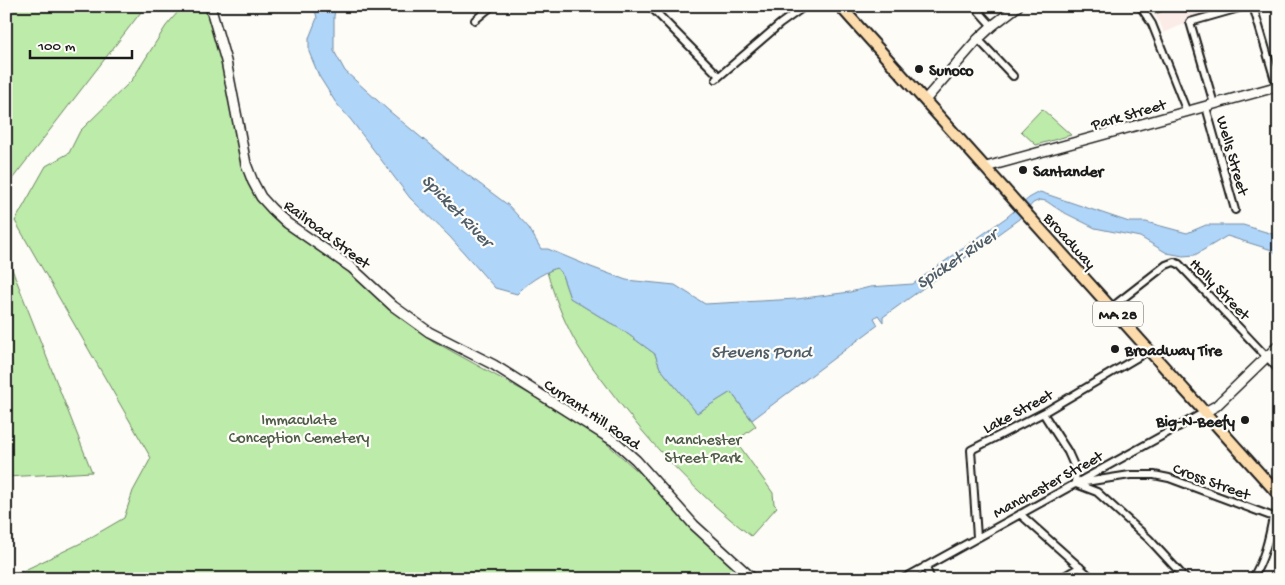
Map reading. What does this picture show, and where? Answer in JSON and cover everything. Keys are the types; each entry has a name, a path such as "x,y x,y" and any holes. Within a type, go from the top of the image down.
{"main road":[{"name":"Railroad Street","path":"210,6 226,61 246,164 261,197 287,223 352,268 393,306 429,332 468,352"},
{"name":"Broadway","path":"840,6 1279,494"},
{"path":"925,100 978,39 1018,6"},
{"name":"Park Street","path":"986,167 1278,89"},
{"path":"1205,412 1216,406 1279,345"},
{"name":"Currant Hill Road","path":"468,352 494,365 583,420 617,444 636,460 694,525 753,579"}],"street":[{"path":"475,20 492,6"},
{"path":"650,6 717,77 780,24 805,6"},
{"path":"974,6 992,26"},
{"path":"1140,6 1152,24 1187,112"},
{"name":"Wells Street","path":"1235,210 1190,22 1246,6"},
{"path":"1253,6 1278,89"},
{"path":"978,39 1013,76"},
{"name":"Holly Street","path":"1112,307 1166,265 1174,262 1179,264 1279,370"},
{"name":"Lake Street","path":"977,537 971,450 1043,413 1150,350"},
{"name":"Manchester Street","path":"903,579 1205,412"},
{"path":"1043,413 1068,452 1076,470 1075,483 1098,492 1149,539 1186,579"},
{"name":"Cross Street","path":"1075,483 1130,474 1154,475 1169,478 1276,518"},
{"path":"1020,514 1093,579"},
{"path":"1252,579 1260,566 1276,518"},
{"path":"925,566 931,579"},
{"path":"1059,579 1080,567"}],"shaded area":[{"path":"1148,6 1226,6 1185,19 1186,23 1164,33 1160,23"}],"green space":[{"path":"6,6 150,6 141,12 6,187"},
{"name":"Immaculate Conception Cemetery","path":"183,6 207,6 224,66 245,176 256,198 285,228 358,277 390,308 433,341 555,408 596,434 642,475 746,579 6,579 81,543 124,518 133,491 151,458 15,221 46,166 69,153 80,131 132,80 166,26"},
{"path":"1150,6 1171,6 1172,8 1155,14"},
{"path":"1042,109 1071,135 1036,145 1021,131"},
{"path":"6,254 92,472 6,477"},
{"name":"Manchester Street Park","path":"556,268 561,272 570,298 625,332 655,354 660,368 697,413 731,392 756,426 736,441 773,493 774,504 777,507 751,536 693,486 658,449 590,364 570,331 555,298 547,272"}],"water":[{"path":"314,6 336,6 334,16 334,51 345,71 453,164 508,205 529,228 541,249 548,249 626,280 675,285 705,304 797,299 850,292 870,287 913,284 1007,217 1029,198 1040,192 1129,222 1146,222 1187,233 1206,225 1243,225 1279,236 1279,256 1272,250 1227,236 1195,255 1183,256 1167,253 1140,237 1095,228 1061,211 1046,201 1040,200 1033,203 1019,219 883,317 883,322 878,315 874,318 878,325 752,420 731,392 697,413 660,368 655,354 625,332 570,298 561,272 556,268 535,279 517,294 495,288 450,237 410,198 336,103 319,76 309,52 309,38 317,18"}],"place":[{"name":"Sunoco","path":"919,69"},
{"name":"Santander","path":"1023,170"},
{"name":"Broadway Tire","path":"1115,349"},
{"name":"Big-N-Beefy","path":"1245,420"}],"water label":[{"name":"Spicket River","path":"458,210"},
{"name":"Spicket River","path":"956,258"},
{"name":"Stevens Pond","path":"761,351"}]}
